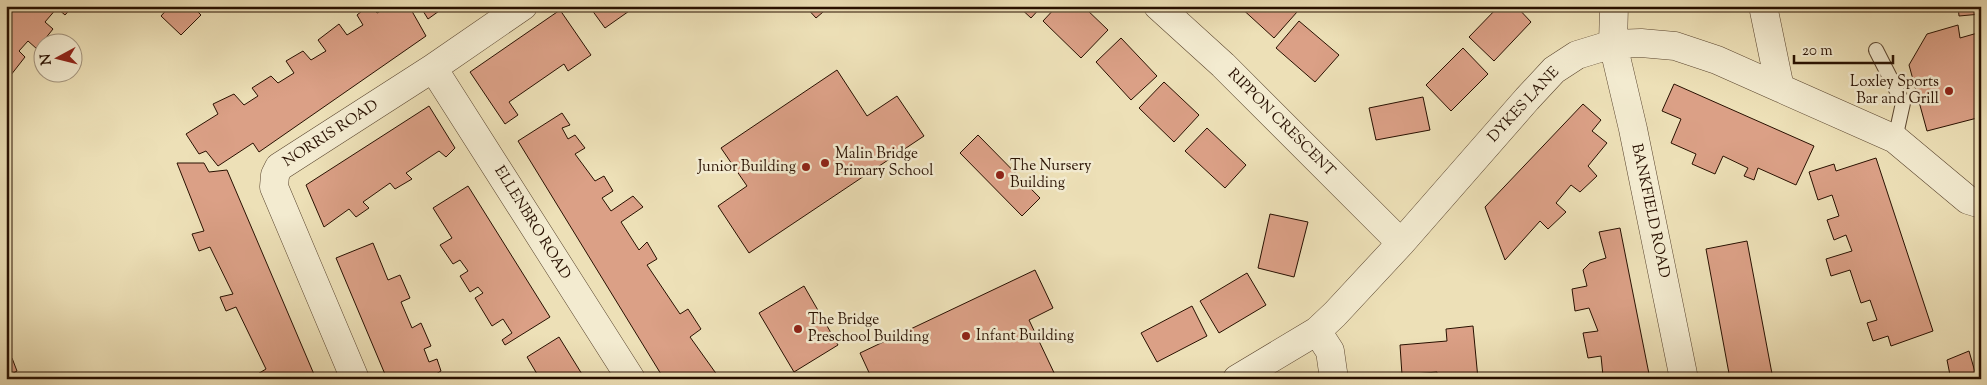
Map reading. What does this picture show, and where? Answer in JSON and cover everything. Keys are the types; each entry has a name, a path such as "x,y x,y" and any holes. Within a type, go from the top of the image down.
{"street":[{"name":"NORRIS ROAD","path":"355,379 274,187 275,175 279,167 433,68 523,6"},
{"name":"RIPPON CRESCENT","path":"1158,6 1223,65 1402,243"},
{"name":"BANKFIELD ROAD","path":"1614,6 1613,44 1633,128 1684,379"},
{"path":"1763,6 1780,88"},
{"name":"DYKES LANE","path":"1237,379 1317,331 1402,243 1526,99 1554,70 1577,55 1613,44 1641,42 1675,46 1717,60 1895,139 1968,200 1981,204"},
{"name":"ELLENBRO ROAD","path":"433,68 631,379"},
{"path":"1317,331 1330,351 1334,379"}],"lane":[{"path":"1876,50 1903,103 1895,139"}],"building":[{"path":"6,6 73,6 65,15 57,8 45,22 53,29 51,32 32,32 32,45 28,41 19,51 25,57 7,80"},
{"path":"170,6 192,6 201,15 181,35 161,16"},
{"path":"368,6 371,6 377,13 386,8 385,6 409,6 426,36 259,152 253,143 218,166 206,151 199,154 186,134 218,114 213,104 234,94 244,105 258,96 252,88 271,76 278,83 294,73 286,61 303,51 311,60 326,51 318,40 339,24 347,35 363,25 357,15"},
{"path":"420,6 446,6 428,19"},
{"path":"589,6 630,6 632,9 605,28"},
{"path":"805,6 830,6 816,18"},
{"path":"1018,6 1042,6 1031,18"},
{"path":"1057,6 1083,6 1108,30 1081,58 1043,21"},
{"path":"1239,6 1290,6 1297,12 1274,38"},
{"path":"1499,6 1516,6 1531,22 1494,61 1469,37"},
{"path":"1958,6 1981,6 1981,14 1959,16"},
{"path":"560,10 591,55 568,71 564,64 509,102 518,115 505,124 470,72"},
{"path":"1299,21 1339,55 1315,82 1276,48"},
{"name":"Loxley Sports Bar and Grill","path":"1958,25 1960,38 1981,32 1981,117 1927,131 1909,65 1927,34"},
{"path":"1121,38 1157,76 1131,100 1096,62"},
{"path":"1463,48 1488,74 1451,111 1426,85"},
{"name":"Junior Building","path":"837,70 867,116 897,96 924,136 749,253 718,206 747,186 721,148"},
{"path":"1164,82 1199,115 1174,142 1139,108"},
{"path":"1674,84 1814,146 1796,185 1758,168 1754,180 1744,176 1748,168 1723,156 1715,174 1692,164 1696,154 1671,143 1681,119 1662,111"},
{"path":"1423,97 1430,130 1376,140 1369,108"},
{"path":"1583,104 1601,120 1592,131 1607,143 1588,166 1597,176 1580,192 1571,185 1556,203 1566,212 1548,229 1540,221 1505,260 1485,207"},
{"path":"429,106 455,148 446,157 439,151 406,173 412,179 395,189 390,183 363,202 369,208 356,217 349,209 324,227 306,185"},
{"path":"562,113 570,125 562,128 568,139 575,135 585,148 575,154 595,181 604,176 613,191 602,198 611,211 633,196 643,207 621,222 639,250 647,242 657,259 647,265 680,314 688,309 701,329 690,337 720,379 664,379 518,141"},
{"path":"1207,128 1246,165 1225,188 1185,151"},
{"name":"The Nursery Building","path":"978,135 1040,198 1022,216 960,153"},
{"path":"1876,158 1933,331 1891,346 1888,336 1873,341 1867,323 1877,320 1870,300 1861,303 1850,270 1831,276 1826,259 1852,251 1846,235 1834,240 1827,220 1839,216 1832,195 1818,200 1809,172 1834,164 1836,171"},
{"path":"177,163 204,163 209,172 227,170 316,379 258,379 256,375 266,369 236,307 226,311 220,297 233,294 210,247 199,251 192,234 204,231"},
{"path":"468,186 550,317 505,345 502,340 512,333 503,319 492,326 475,298 483,293 478,287 470,292 460,276 468,271 460,260 453,264 440,245 452,238 433,208"},
{"path":"1270,214 1308,222 1294,277 1258,268"},
{"path":"1620,228 1650,379 1592,379 1603,376 1601,356 1588,358 1583,333 1598,331 1589,308 1575,311 1572,289 1587,286 1583,270 1590,263 1606,258 1599,232"},
{"path":"1747,241 1773,379 1730,379 1706,249"},
{"path":"373,243 388,280 400,275 410,298 401,302 412,328 421,323 431,346 424,349 429,362 437,359 441,371 436,374 438,379 387,379 336,258"},
{"name":"Infant Building","path":"1035,270 1053,308 1029,320 1057,379 872,379 860,353"},
{"path":"1247,273 1266,305 1219,333 1200,301"},
{"name":"The Bridge Preschool Building","path":"804,286 838,345 794,372 759,313"},
{"path":"1192,306 1207,336 1157,362 1141,333"},
{"path":"1473,326 1478,379 1437,379 1437,372 1402,375 1400,345 1447,341 1446,329"},
{"path":"559,337 585,379 540,379 527,357"},
{"path":"1969,351 1977,379 1939,379 1939,377 1950,375 1947,360"},
{"path":"12,358 17,371 6,377 6,360"}],"place":[{"name":"Loxley Sports Bar and Grill","path":"1949,91"},
{"name":"Malin Bridge Primary School","path":"825,163"},
{"name":"Junior Building","path":"806,167"},
{"name":"The Nursery Building","path":"1000,175"},
{"name":"The Bridge Preschool Building","path":"798,329"},
{"name":"Infant Building","path":"966,336"}]}
